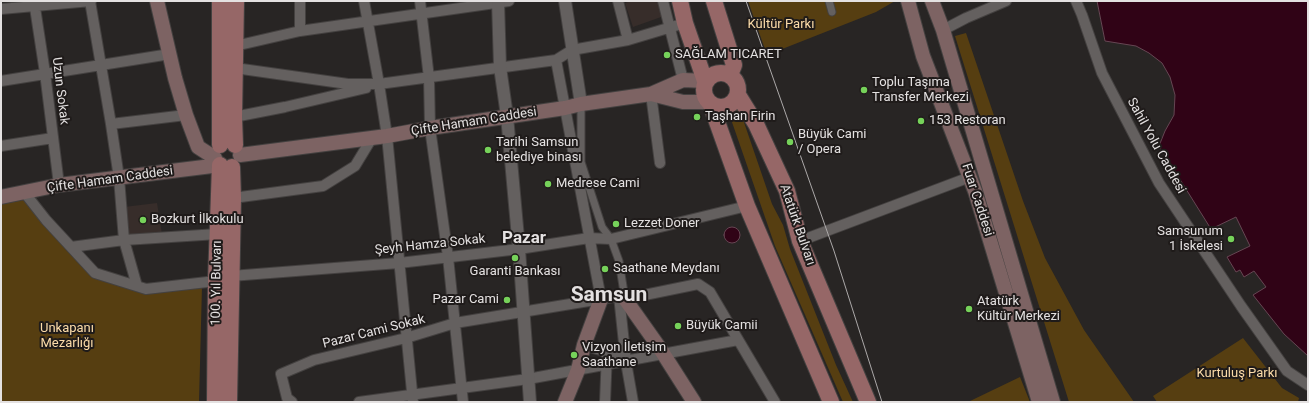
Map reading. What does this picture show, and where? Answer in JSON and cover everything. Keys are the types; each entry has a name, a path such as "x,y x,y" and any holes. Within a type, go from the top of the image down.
{"main road":[{"path":"157,1 186,115 198,147 227,156"},
{"name":"100. Yıl Bulvarı","path":"215,402 224,278 233,198 227,156 220,1"},
{"name":"100. Yıl Bulvarı","path":"229,402 224,278 218,234 227,156 234,117 236,1"},
{"path":"680,1 678,25 706,81"},
{"path":"714,1 734,65 730,75"},
{"path":"909,6 914,6 919,2 933,1"},
{"name":"Fuar Caddesi","path":"933,1 943,30 1053,402"},
{"name":"Fuar Caddesi","path":"909,6 923,56 970,177 1038,402"},
{"path":"923,56 931,59 938,59 944,55 947,47"},
{"path":"651,94 683,102 709,103 723,108 735,101 738,95 737,84 730,75 725,73 714,74 706,81 703,92 709,103 747,206 831,402"},
{"name":"Çifte Hamam Caddesi","path":"1,197 58,185 119,178 227,156 387,136 651,94 680,82 706,81"},
{"path":"680,82 683,102"},
{"name":"Atatürk Bulvarı","path":"738,95 756,124 787,191 800,241 868,402"},
{"path":"565,402 578,370 584,345 601,298"},
{"path":"622,298 664,355 694,402"}],"street":[{"path":"1,9 35,3 91,1 119,178 124,240 137,286"},
{"path":"300,1 300,31"},
{"path":"364,1 387,136 412,398"},
{"path":"420,1 429,78 430,128 448,257 463,402"},
{"path":"565,1 581,104 581,162 602,227 611,239 620,261 626,362 633,402"},
{"path":"618,1 628,40"},
{"path":"663,1 678,25 680,82"},
{"path":"828,1 832,12"},
{"path":"943,30 966,18 1006,1"},
{"name":"Sahil Yolu Caddesi","path":"1076,1 1082,14 1102,73 1159,183 1241,306 1287,371 1308,385"},
{"path":"235,46 300,31 422,14 466,4 502,2 500,67 507,116 520,249 530,402"},
{"name":"Uzun Sokak","path":"35,3 58,185"},
{"path":"236,68 348,84 379,84 556,60 572,50 628,40 678,25"},
{"path":"1,81 170,54"},
{"path":"556,60 601,298"},
{"path":"234,117 320,99 379,84"},
{"path":"651,94 660,163"},
{"path":"110,124 186,115"},
{"path":"1,146 53,138"},
{"path":"233,198 323,186 355,166 372,138"},
{"path":"800,241 970,177"},
{"name":"Şeyh Hamza Sokak","path":"24,192 46,220 95,273 146,289 224,278 398,263 520,249 589,238 611,239 747,206"},
{"path":"71,247 124,240 218,234"},
{"name":"Pazar Cami Sokak","path":"292,402 287,398 280,374 314,360 406,338 455,323 601,298 622,298 698,284 710,292 776,402"},
{"path":"359,402 412,398 462,388 528,379 626,362 738,340"},
{"path":"584,345 607,352 626,362"},
{"path":"605,402 607,352"}],"shaded area":[{"path":"632,1 659,1 664,16 633,27 625,3"},
{"path":"1097,1 1308,1 1308,356 1284,334 1253,295 1266,287 1254,271 1244,277 1240,270 1236,272 1227,257 1250,246 1236,217 1211,229 1159,146 1174,115 1175,95 1170,77 1162,63 1149,53 1136,46 1105,41"},
{"name":"Bozkurt İlkokulu","path":"157,203 162,234 128,237 124,207"},
{"path":"732,227 738,229 740,235 738,241 732,243 726,241 724,235 726,229"}],"green space":[{"name":"Kültür Parkı","path":"748,1 895,1 876,12 767,55"},
{"path":"966,33 1023,201 1045,258 1084,330 1134,402 1069,402 955,36"},
{"path":"736,99 772,204 783,225 790,249 836,365 853,402 843,402 775,246 725,102"},
{"name":"Unkapanı Mezarlığı","path":"23,196 93,277 146,292 202,286 199,402 1,402 1,201"},
{"name":"Kurtuluş Parkı","path":"1243,338 1282,388 1299,398 1298,402 1157,402 1153,396"},
{"path":"1020,377 1030,402 968,402"}],"tram line":[{"path":"746,1 834,251 882,402"}],"place":[{"name":"SAĞLAM TICARET","path":"667,55"},
{"name":"Toplu Taşıma Transfer Merkezi","path":"864,90"},
{"name":"Taşhan Firin","path":"697,117"},
{"name":"153 Restoran","path":"921,121"},
{"name":"Büyük Cami / Opera","path":"790,142"},
{"name":"Tarihi Samsun belediye binası","path":"488,150"},
{"name":"Medrese Cami","path":"548,184"},
{"name":"Bozkurt İlkokulu","path":"143,220"},
{"name":"Lezzet Doner","path":"616,224"},
{"name":"Samsunum 1 İskelesi","path":"1231,239"},
{"name":"Garanti Bankası","path":"515,258"},
{"name":"Saathane Meydanı","path":"605,269"},
{"name":"Pazar Cami","path":"507,300"},
{"name":"Atatürk Kültür Merkezi","path":"969,309"},
{"name":"Büyük Camii","path":"678,326"},
{"name":"Vizyon İletişim Saathane","path":"574,355"}],"district":[{"name":"Pazar","path":"524,239"},
{"name":"Samsun","path":"609,296"}]}
